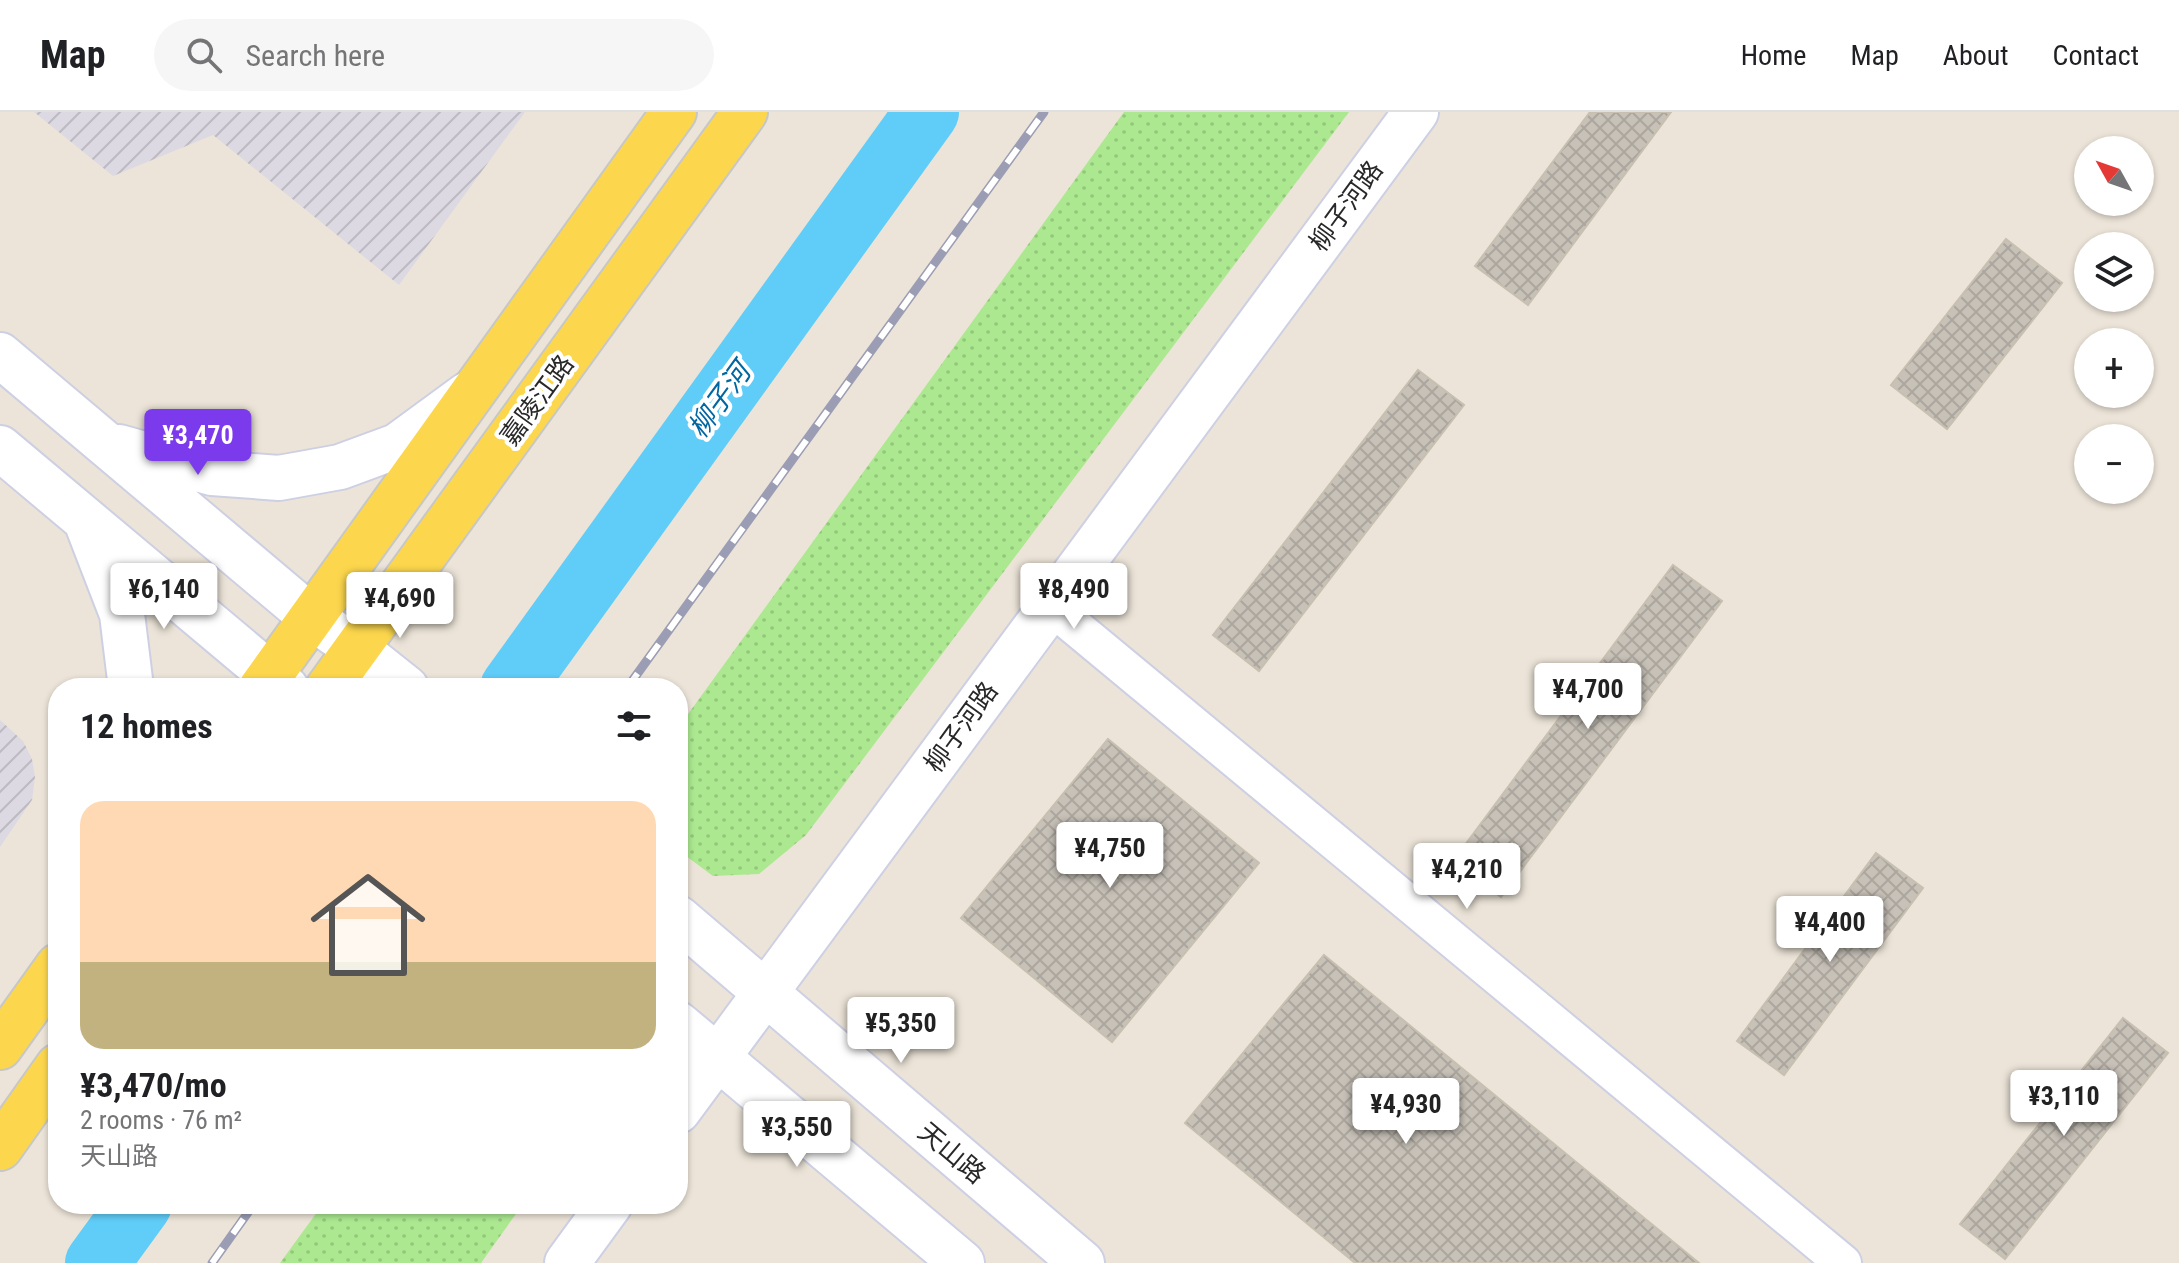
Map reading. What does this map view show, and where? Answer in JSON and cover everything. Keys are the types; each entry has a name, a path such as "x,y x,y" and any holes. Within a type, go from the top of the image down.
{"main road":[{"path":"275,678 311,617 674,112"},
{"name":"嘉陵江路","path":"335,678 745,112"},
{"path":"0,1047 48,980"},
{"path":"0,1148 48,1080"}],"street":[{"name":"柳子河路","path":"688,1097 1416,112"},
{"path":"0,355 311,617 394,678"},
{"path":"105,444 212,473 279,478 340,467 397,446 474,390"},
{"path":"0,448 265,678"},
{"path":"85,520 122,614 130,678"},
{"path":"1050,606 1843,1263"},
{"name":"天山路","path":"688,927 1082,1263"},
{"path":"688,1033 962,1263"},
{"path":"567,1263 603,1214"}],"shaded area":[{"path":"34,112 525,112 399,285 213,135 113,176"},
{"path":"0,720 23,741 32,759 35,777 32,800 0,847"}],"green space":[{"path":"1124,112 1349,112 806,835 759,874 713,876 688,857 688,714"},
{"path":"316,1214 516,1214 481,1263 280,1263"}],"building":[{"path":"1590,112 1671,112 1528,305 1475,266"},
{"path":"2006,239 2062,283 1947,429 1891,385"},
{"path":"1418,370 1464,405 1259,671 1213,635"},
{"path":"1673,565 1722,601 1501,897 1453,861"},
{"path":"1108,739 1259,863 1112,1042 961,918"},
{"path":"1876,853 1923,888 1784,1075 1737,1041"},
{"path":"1324,955 1699,1263 1355,1263 1185,1123"},
{"path":"2123,1018 2168,1053 2005,1259 1960,1224"}],"waterway":[{"name":"柳子河","path":"519,678 927,112"},
{"name":"柳子河","path":"97,1263 133,1214"}],"railway":[{"path":"634,678 1044,112"},
{"path":"212,1263 247,1214"}]}
